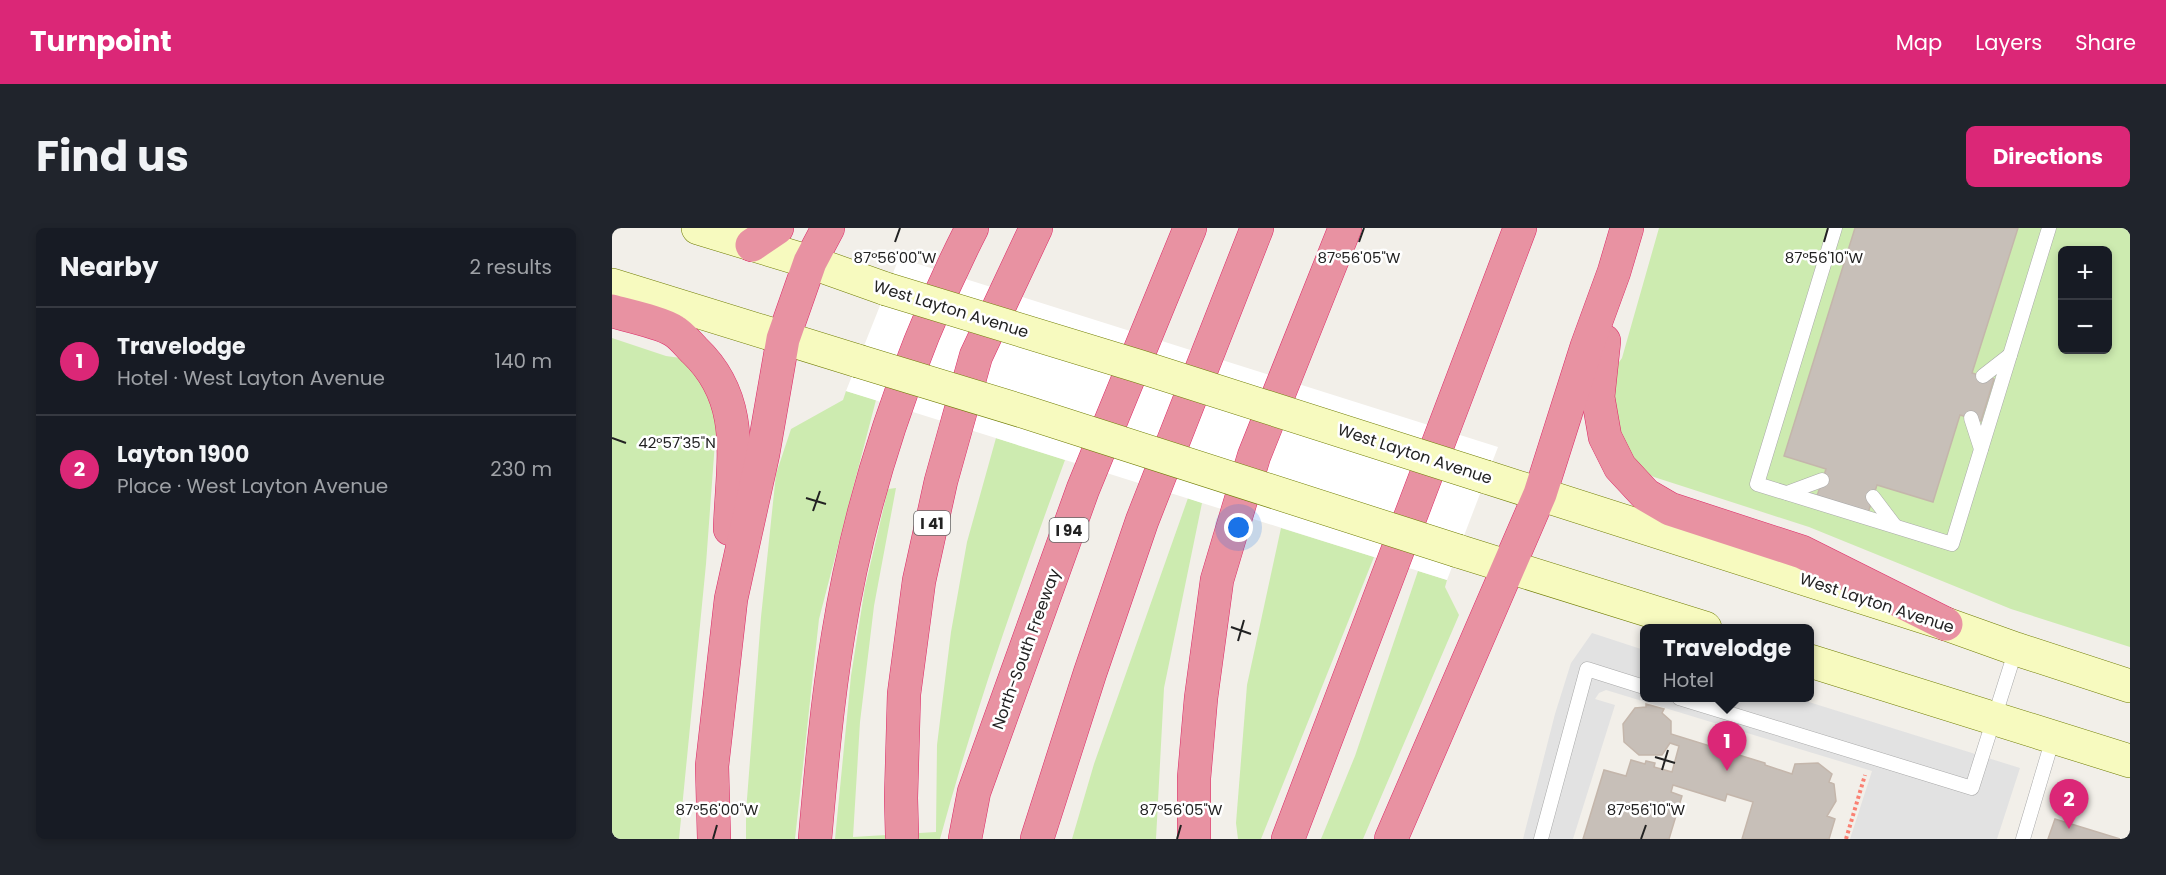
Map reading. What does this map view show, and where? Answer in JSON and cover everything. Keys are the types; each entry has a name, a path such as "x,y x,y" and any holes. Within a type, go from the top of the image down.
{"highway":[{"path":"714,839 712,766 731,598 763,454 783,339 810,262 828,228"},
{"path":"815,839 838,635 860,525 916,350 972,228"},
{"name":"I 41","path":"902,835 904,694 919,581 941,481 976,356 1036,228"},
{"name":"North-South Freeway","path":"965,839 974,792 1083,489 1190,228"},
{"path":"1037,839 1142,521 1257,228"},
{"path":"1194,839 1194,778 1197,744 1217,580 1254,456 1345,228"},
{"path":"1288,839 1520,228"},
{"path":"1390,839 1540,494 1627,228"},
{"path":"1614,272 1601,357 1598,397 1605,437 1620,467 1646,495 1670,509 1802,552 1946,624"},
{"path":"612,311 673,330 702,357 720,382 730,410 734,448 730,527 731,598"}],"main road":[{"name":"West Layton Avenue","path":"698,228 764,236 810,262 886,290 1138,366 1946,624 2130,686"},
{"path":"612,285 1036,416 1693,624"},
{"path":"1814,663 2130,762"}],"lane":[{"path":"1835,228 1757,484 1952,544 2049,228"},
{"path":"1983,376 2010,355"},
{"path":"1971,418 1981,449"},
{"path":"1787,493 1822,480"},
{"path":"1873,497 1894,526"},
{"path":"1692,702 1972,788 2016,649"},
{"path":"1541,839 1587,669 1640,686"},
{"path":"2023,839 2053,738"}],"path":[{"path":"1733,753 1738,736 1749,739"},
{"path":"1846,839 1866,775 1855,772"}],"green space":[{"path":"1659,228 2130,228 2130,647 2011,609 1809,527 1654,477 1639,470 1624,449 1611,391 1614,369 1622,358"},
{"path":"612,338 666,356 688,359 709,386 724,438 715,442 706,564 679,839 612,839"},
{"path":"846,391 876,400 819,619 795,839 746,839 746,812 761,617 776,474 791,429 843,400"},
{"path":"996,438 1065,460 998,648 940,839 835,839 851,676 865,587 888,489 896,488 874,606 860,722 853,837 936,832 937,745 951,632 967,542"},
{"path":"1188,498 1202,503 1164,688 1156,839 1072,839 1094,764"},
{"path":"1281,528 1374,557 1261,839 1238,839 1236,823 1247,685"},
{"path":"1418,571 1447,580 1445,587 1459,615 1363,839 1321,839 1355,756"}],"shaded area":[{"path":"1592,633 1640,649 1640,700 1606,690 1599,693 1595,699 1615,705 1573,839 1523,839 1555,714 1571,663"},
{"path":"1645,702 1809,702 2020,768 1997,839 1850,839 1872,771"}],"pier":[{"path":"899,258 1498,447 1447,580 846,391"}],"building":[{"path":"1855,228 2018,228 1972,373 1994,379 1981,421 1960,415 1933,502 1877,485 1868,513 1817,496 1826,469 1784,456"},
{"path":"1646,704 1664,709 1662,713 1671,721 1671,734 1765,763 1765,765 1792,774 1795,764 1818,763 1832,774 1829,782 1834,784 1836,801 1827,816 1835,819 1829,839 1742,839 1753,802 1727,794 1725,801 1673,785 1671,792 1682,796 1669,839 1583,839 1604,770 1626,776 1631,760 1645,764 1646,761 1655,763 1654,767 1672,772 1679,746 1670,743 1662,755 1639,755 1624,742 1623,724 1635,708 1646,707"},
{"path":"2055,819 2120,839 2048,839"}],"place":[{"name":"Travelodge","path":"1727,771"},
{"name":"Layton 1900","path":"2069,829"}]}
